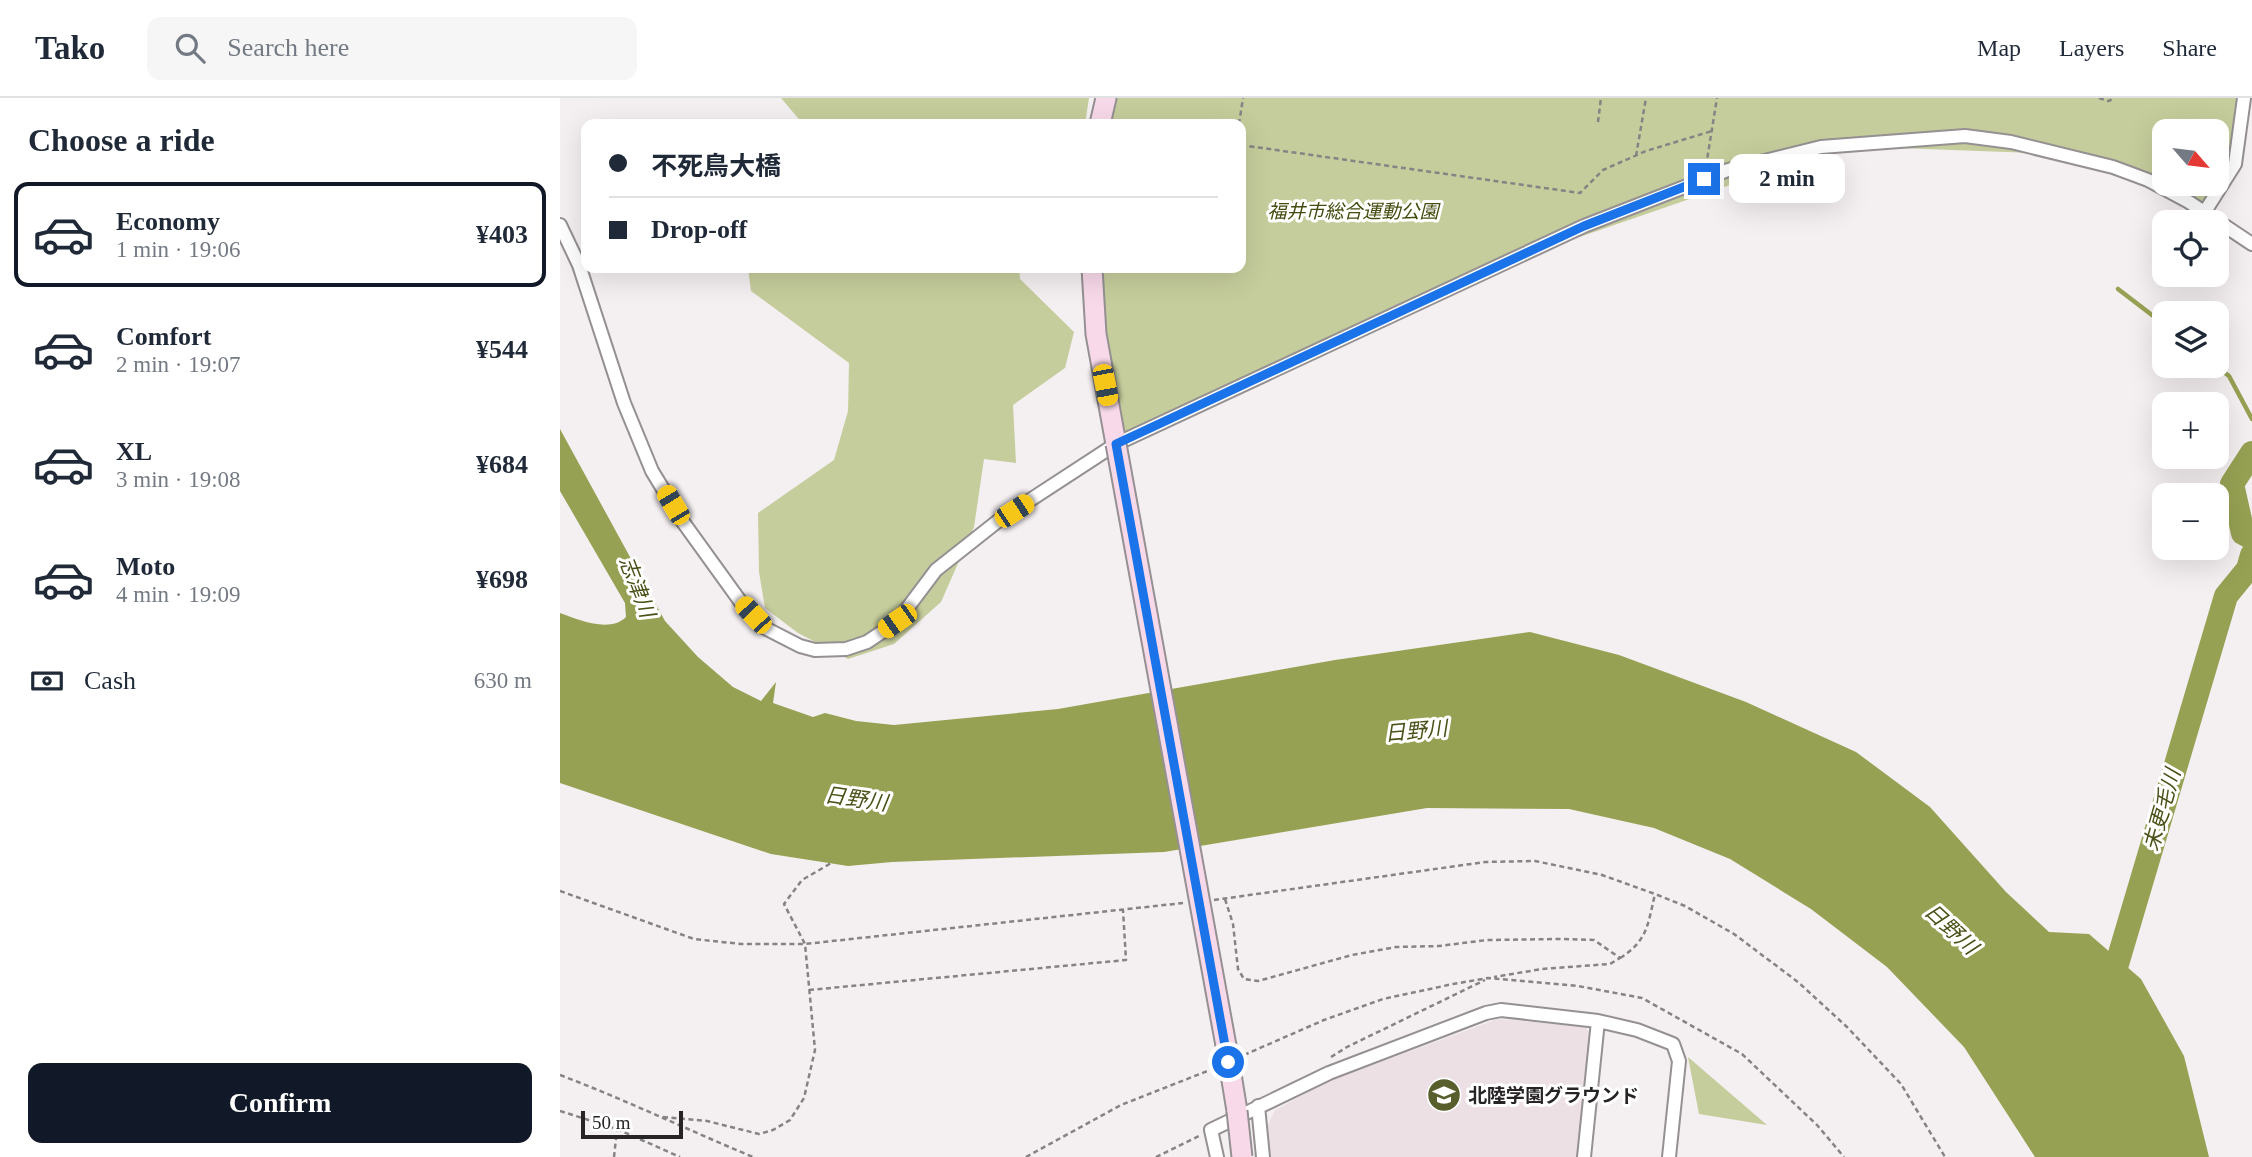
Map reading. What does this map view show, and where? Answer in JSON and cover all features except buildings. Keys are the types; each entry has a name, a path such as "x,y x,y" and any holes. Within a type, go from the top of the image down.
{"street":[{"path":"1101,119 1107,98"},
{"path":"2205,210 2235,164 2244,98"},
{"path":"582,273 624,403 652,471 683,522 740,601 765,628 800,646 815,650 846,649 867,642 897,621 936,570 998,521 1116,444 1584,226 1728,170 1821,147 1965,136 2011,142 2113,167 2148,180 2201,210"},
{"path":"560,225 581,271"},
{"path":"2229,229 2252,244"},
{"path":"1092,273 1096,334 1237,1111 1241,1157"},
{"path":"1217,1157 1211,1130 1329,1073 1501,1010 1598,1021 1637,1030 1673,1044 1679,1061 1669,1157"},
{"path":"1584,1157 1598,1021"},
{"path":"1258,1106 1263,1157"}],"path":[{"path":"1240,119 1243,98"},
{"path":"1598,122 1601,98"},
{"path":"1636,156 1646,98"},
{"path":"1704,179 1717,98"},
{"path":"2099,98 2109,101 2114,98"},
{"path":"1246,146 1580,192 1603,170 1712,131"},
{"path":"1213,900 1485,862 1535,861 1602,875 1685,906 1734,934 1798,982 1901,1084 1945,1157"},
{"path":"663,1117 708,1121 759,1134 773,1130 790,1120 804,1098 815,1050 805,944 784,904 802,880 833,862"},
{"path":"560,891 694,939 741,944 805,944 1187,903"},
{"path":"1329,1073 1328,1059 1347,1046 1488,978 1542,968 1610,964 1633,950 1644,936 1655,894"},
{"path":"1225,899 1233,925 1238,969 1244,979 1258,981 1340,958 1396,947 1439,946 1487,940 1594,940 1620,958"},
{"path":"809,990 1125,960 1123,910"},
{"path":"1026,1157 1121,1105 1228,1062"},
{"path":"560,1075 753,1157"},
{"path":"560,1111 617,1129 680,1157"},
{"path":"614,1157 617,1129"},
{"path":"1156,1157 1211,1130"}],"shaded area":[{"name":"北陸学園グラウンド","path":"1498,1019 1586,1027 1593,1038 1580,1157 1268,1157 1268,1125 1275,1110 1329,1081"}],"green space":[{"path":"781,98 1089,98 1086,119 799,119"},
{"name":"福井市総合運動公園","path":"1109,98 2244,98 2235,164 2230,172 2230,119 2152,119 2152,188 2061,154 1843,146 1513,260 1116,444 1094,273 1246,273 1246,119 1103,119"},
{"name":"福井市総合運動公園","path":"2173,196 2215,196 2206,210 2200,210"},
{"path":"749,273 1019,273 1020,279 1074,332 1065,368 1013,405 1016,463 984,459 974,527 941,602 894,644 848,659 798,633 765,608 759,572 758,513 834,460 848,411 849,363 751,291"},
{"path":"1688,1057 1767,1125 1699,1114"}],"water":[{"path":"560,429 665,621 698,657 733,687 761,701 776,682 773,703 813,717 825,713 856,721 894,725 1058,709 1335,660 1530,632 1619,655 1746,702 1856,752 1930,807 2006,892 2049,932 2089,934 2141,979 2184,1056 2209,1157 2035,1157 1964,1047 1887,967 1811,909 1730,859 1654,828 1569,809 1427,808 1164,852 848,866 771,854 560,783 560,613 603,625 619,622 626,617 625,603 560,491"}],"waterway":[{"path":"2118,289 2152,315"},
{"path":"2229,376 2252,419"},
{"name":"未更毛川","path":"2252,453 2232,484 2243,533 2252,538"},
{"name":"未更毛川","path":"2109,991 2226,596 2248,569 2252,555"}],"place":[{"name":"北陸学園グラウンド","path":"1444,1095"}],"route":[{"path":"1228,1062 1116,444 1584,226 1704,179"}],"water label":[{"name":"志津川","path":"637,587"},
{"name":"日野川","path":"1416,731"},
{"name":"日野川","path":"856,799"},
{"name":"日野川","path":"1951,929"}]}
